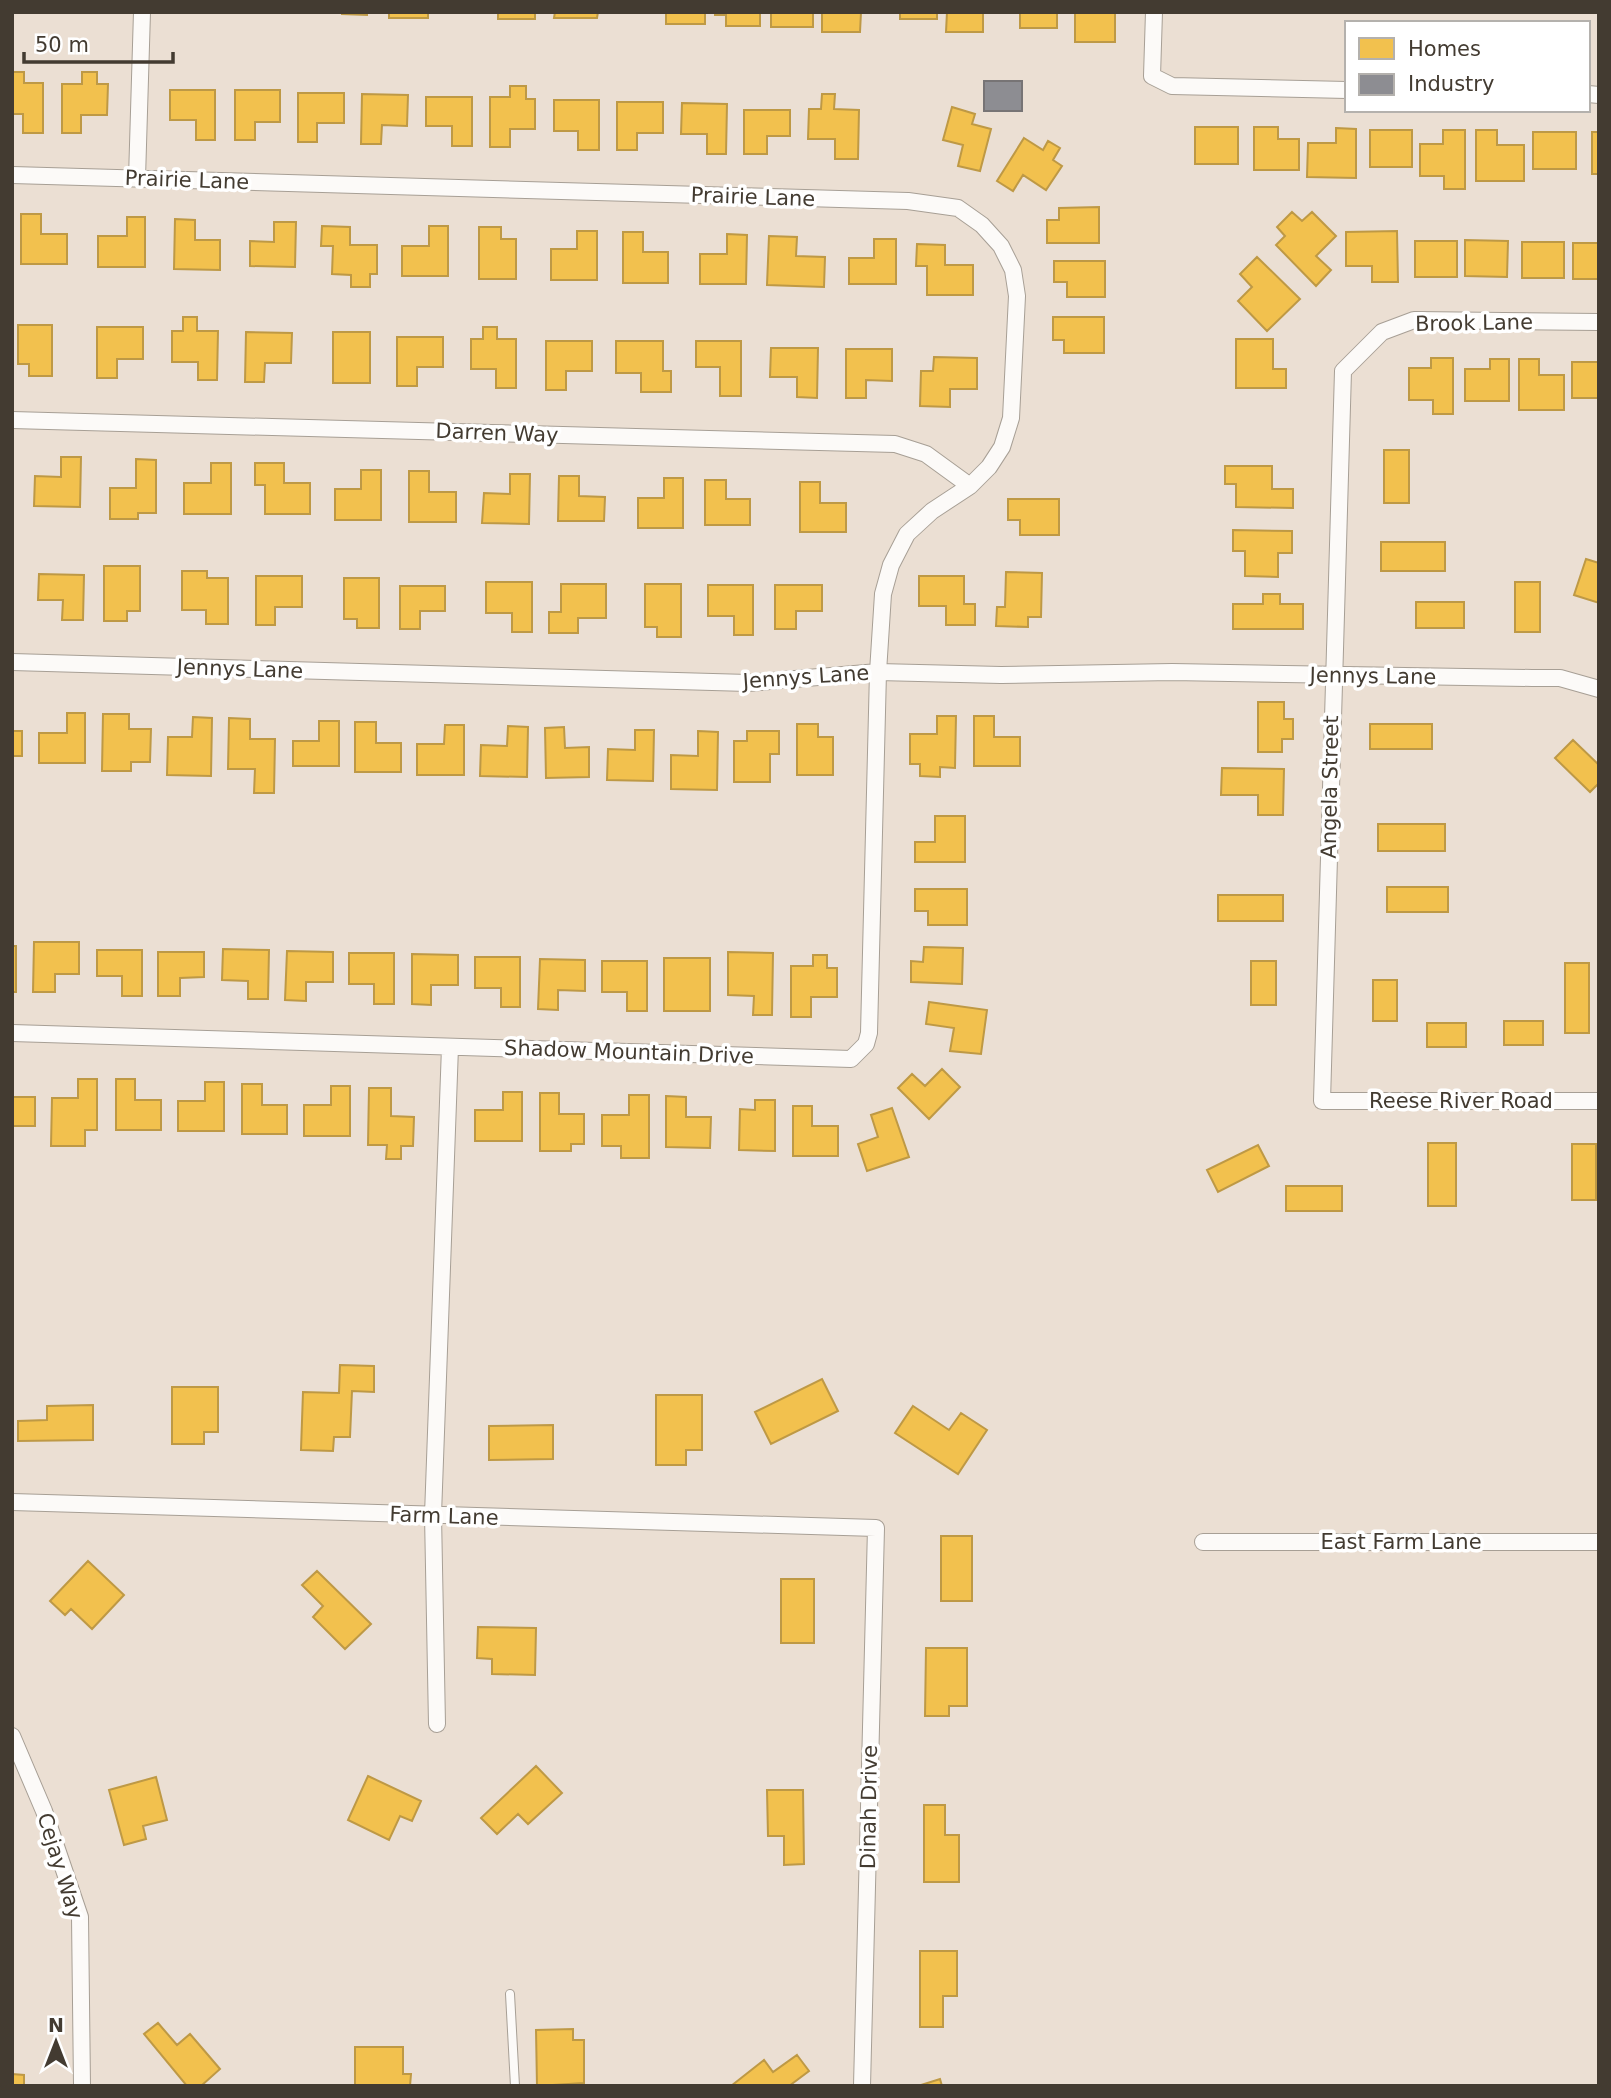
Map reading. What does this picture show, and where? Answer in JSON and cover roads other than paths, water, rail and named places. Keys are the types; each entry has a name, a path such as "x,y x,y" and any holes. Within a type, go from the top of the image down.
{"street":[{"path":"137,178 142,12"},
{"path":"1154,12 1152,76 1172,86 1345,89"},
{"name":"Prairie Lane","path":"12,175 908,201 958,208 982,225 1001,246 1013,270 1017,296 1011,418 1002,447 970,486 932,511 907,534 896,555 883,594 878,671"},
{"name":"Brook Lane","path":"1359,354 1382,332 1414,320 1599,322"},
{"name":"Angela Street","path":"1322,1101 1343,371 1359,354"},
{"name":"Darren Way","path":"12,420 895,444 926,454 970,486"},
{"name":"Jennys Lane","path":"12,662 748,683 878,671 1001,675 1171,672 1560,678 1599,689"},
{"name":"Shadow Mountain Drive","path":"12,1033 850,1059 866,1044 869,1033 878,671"},
{"path":"437,1724 433,1515 450,1047"},
{"name":"Reese River Road","path":"1322,1101 1599,1101"},
{"name":"Farm Lane","path":"12,1502 876,1528"},
{"name":"Dinah Drive","path":"862,2086 876,1528"},
{"name":"East Farm Lane","path":"1203,1542 1599,1542"},
{"name":"Cejay Way","path":"12,1736 44,1811 80,1917 82,2086"}],"lane":[{"path":"510,1994 515,2086"}]}
